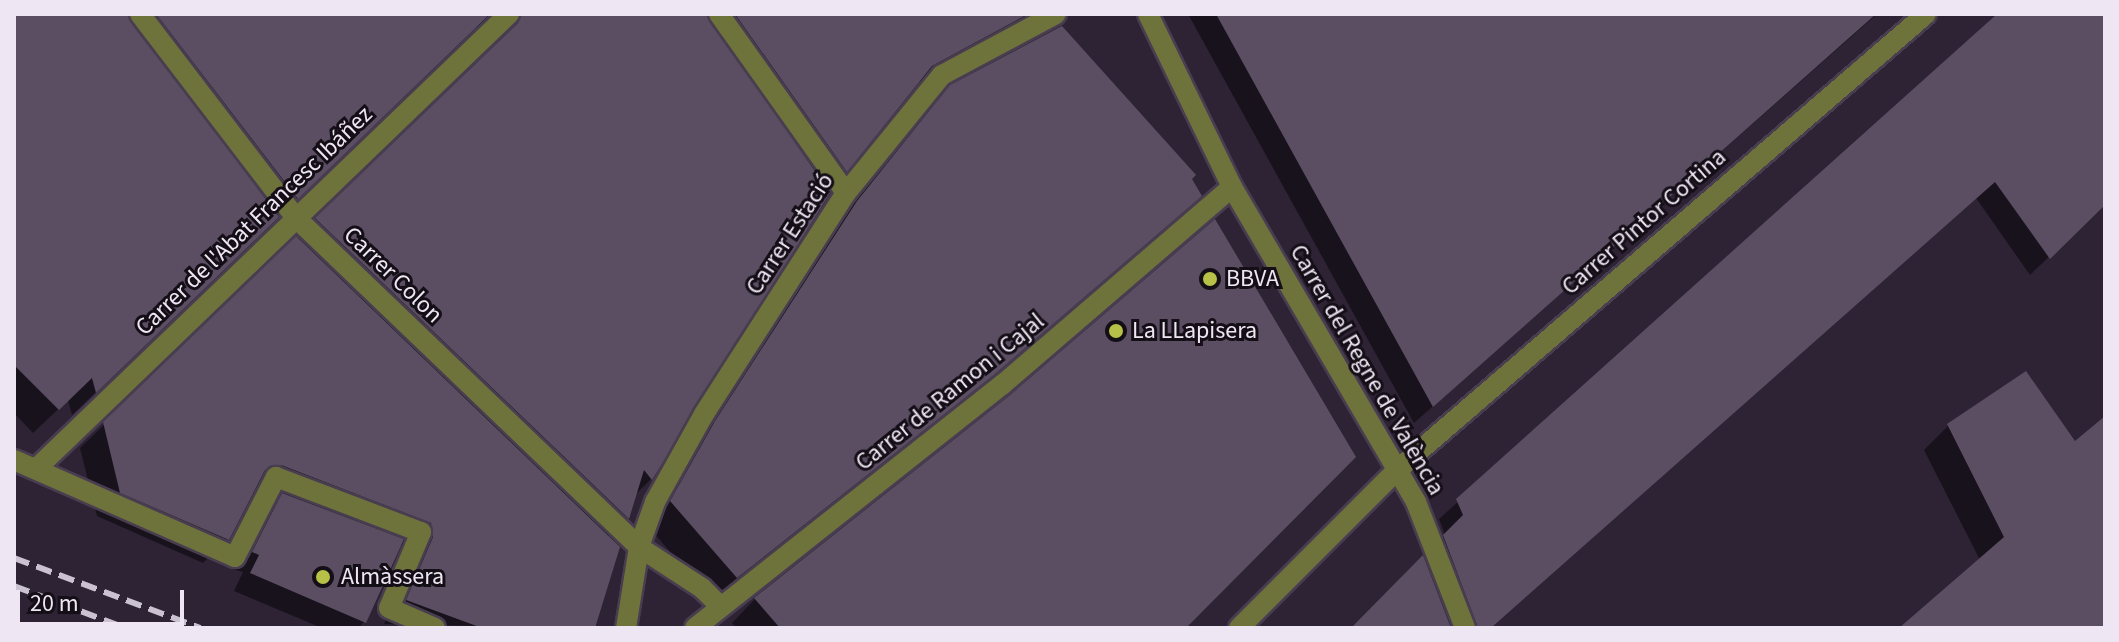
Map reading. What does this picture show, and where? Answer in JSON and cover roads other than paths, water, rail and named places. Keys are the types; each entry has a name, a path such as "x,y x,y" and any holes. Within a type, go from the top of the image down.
{"street":[{"name":"Carrer Colon","path":"140,14 295,217 639,547 702,588 721,607"},
{"name":"Carrer de l'Abat Francesc Ibáñez","path":"37,468 509,14"},
{"path":"719,14 846,193"},
{"name":"Carrer Estació","path":"639,547 655,502 704,414 846,193 942,75 1056,14"},
{"name":"Carrer del Regne de València","path":"1148,14 1232,187 1416,502 1465,628"},
{"name":"Carrer Pintor Cortina","path":"1239,628 1397,470 1926,14"},
{"name":"Carrer de Ramon i Cajal","path":"695,628 1002,385 1232,187"},
{"path":"14,460 235,557 276,477 421,532 389,608 435,628"},
{"path":"626,628 639,547"}],"railway":[{"path":"14,558 200,628"},
{"path":"14,586 125,628"}],"place":[{"name":"BBVA","path":"1210,279"},
{"name":"La LLapisera","path":"1116,331"},
{"name":"Almàssera","path":"323,577"}]}
